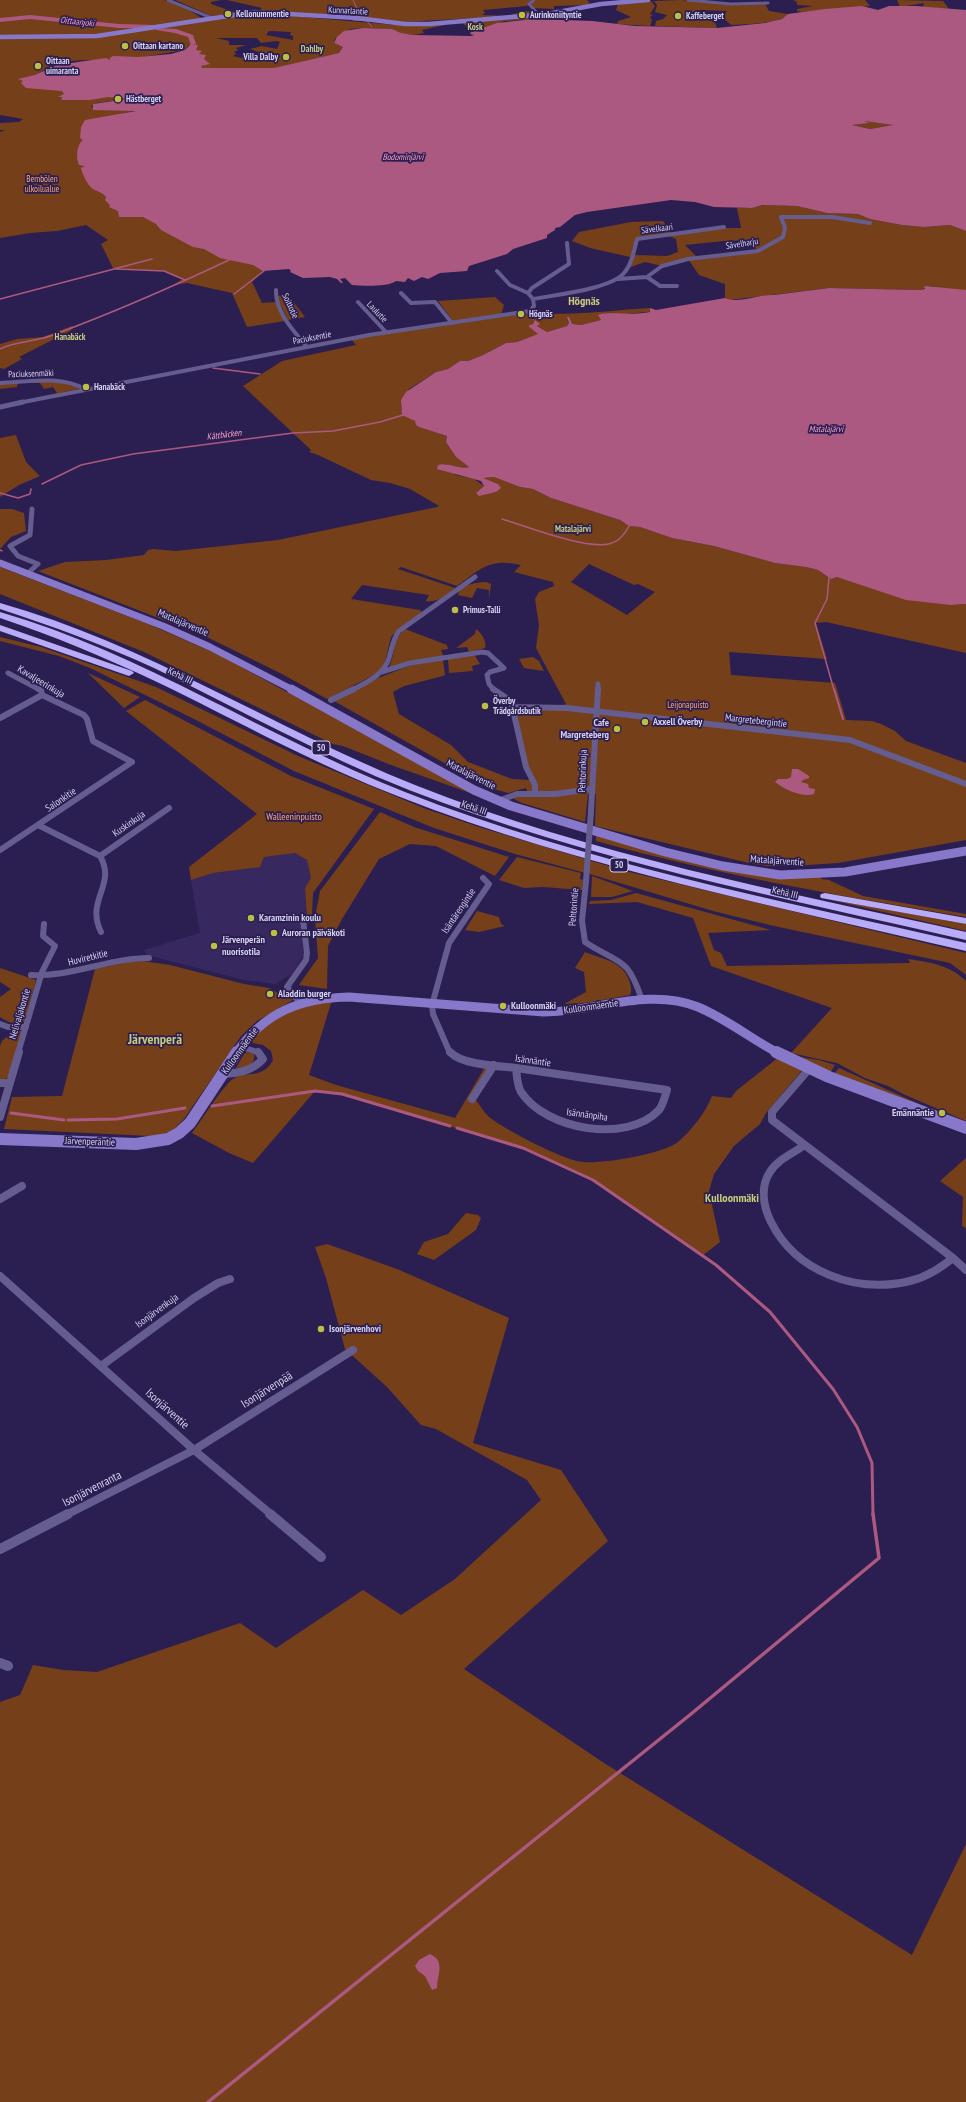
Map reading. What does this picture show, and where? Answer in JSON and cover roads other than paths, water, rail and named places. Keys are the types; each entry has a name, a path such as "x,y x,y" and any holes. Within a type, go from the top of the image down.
{"highway":[{"path":"0,600 47,618 63,628"},
{"name":"Kehä III","path":"0,606 63,628 149,663 338,756 459,805 566,840 701,875 966,936"},
{"name":"Kehä III","path":"0,614 102,653 337,767 402,794 531,839 615,864 966,948"},
{"path":"0,628 122,671 214,710 236,717"},
{"path":"0,634 41,642"},
{"path":"701,875 730,878 966,921"}],"main road":[{"name":"Kunnarlantie","path":"0,37 97,36 258,12 422,24 539,15 602,4 648,0"},
{"name":"Matalajärventie","path":"0,563 163,626 228,655 307,697 455,780 498,801 552,819 665,852 737,869 780,875 844,872 966,851"},
{"name":"Kulloonmäentie","path":"178,1133 195,1116 242,1047 259,1026 274,1015 300,1003 340,996 432,1005 551,1012 584,1009 642,1000 670,1000 696,1006 726,1020 775,1052 839,1082 966,1128"},
{"name":"Järvenperäntie","path":"0,1139 136,1144 164,1140 178,1133"}],"street":[{"path":"168,0 212,18"},
{"path":"534,0 529,4 530,7 539,15"},
{"path":"688,0 731,4 758,2 768,3"},
{"name":"Sävelharju","path":"647,277 662,266 688,259 762,250 783,237 785,228 781,217 832,217 870,223"},
{"name":"Sävelkaari","path":"618,279 628,268 637,239 724,227"},
{"path":"528,293 534,285 563,270 569,264 567,243"},
{"path":"497,271 510,285 528,293 533,299 604,284 618,279 647,277 660,286 677,286"},
{"name":"Soittotie","path":"276,290 275,295 286,321 307,347"},
{"path":"401,293 411,303 435,302 452,323"},
{"name":"Paciuksentie","path":"0,407 85,389 386,332 530,311 534,306 533,299"},
{"name":"Laulutie","path":"358,302 386,332"},
{"name":"Paciuksenmäki","path":"0,383 55,381 72,384 85,389"},
{"path":"27,574 38,564 17,555 12,551 10,546 30,535 32,509"},
{"path":"382,672 389,658 394,638 399,631 475,577"},
{"path":"331,700 382,672 410,663 482,652 488,653 504,668 490,672 487,675 487,680 491,688 511,701 526,767 535,784 535,793"},
{"name":"Kavaljeerinkuja","path":"8,673 40,690 42,695 84,715 87,718 93,741 132,762 132,764"},
{"name":"Pehtorinkuja","path":"591,811 591,789 598,684"},
{"path":"0,718 42,695"},
{"name":"Margretebergintie","path":"513,707 567,708 850,740 966,784"},
{"name":"Salonkitie","path":"0,850 132,764"},
{"path":"498,801 512,794 552,794 571,789 591,789"},
{"name":"Kuskinkuja","path":"100,856 169,808"},
{"name":"Pehtorintie","path":"591,811 582,921 585,942 626,965 632,974 642,1000"},
{"path":"38,825 100,856 107,865 107,873 95,914 96,923 101,932"},
{"name":"Isäntärengintie","path":"432,1005 449,943 489,884 483,878"},
{"path":"300,1003 287,987 306,960 307,954 303,920"},
{"name":"Nelivaljakontie","path":"0,1117 42,976 55,946 43,936 44,924"},
{"name":"Huviretkitie","path":"31,975 42,976 63,974 132,958 149,958"},
{"name":"Isännäntie","path":"432,1005 433,1014 450,1053 461,1060 667,1090"},
{"path":"0,1024 8,1027 26,1026"},
{"path":"223,1074 250,1070 258,1065 263,1059 261,1054 256,1050 242,1047"},
{"path":"472,1099 494,1065"},
{"name":"Isännänpiha","path":"516,1068 521,1092 535,1109 560,1122 583,1127 608,1129 634,1125 654,1116 664,1103 667,1090"},
{"path":"809,1068 772,1112 771,1117 774,1124 953,1258 966,1270"},
{"path":"0,1083 10,1083"},
{"path":"803,1146 770,1172 765,1182 763,1196 770,1223 788,1250 802,1262 826,1274 846,1281 868,1284 909,1280 932,1273 953,1258"},
{"path":"0,1199 22,1186"},
{"name":"Isonjärventie","path":"0,1276 194,1450 321,1557"},
{"name":"Isonjärvenkuja","path":"101,1366 194,1298 218,1283 230,1279"},
{"name":"Isonjärvenpää","path":"194,1450 353,1350"},
{"name":"Isonjärvenranta","path":"0,1549 194,1450"}],"water":[{"name":"Bodominjärvi","path":"862,6 878,10 889,6 916,6 966,10 966,231 950,225 924,227 902,225 870,219 858,214 827,213 797,206 763,205 752,208 714,207 695,202 671,200 575,215 560,227 555,228 555,230 547,235 547,238 513,249 507,254 469,266 467,271 440,273 428,279 422,277 414,281 408,278 405,282 396,281 393,283 375,286 352,285 345,278 340,279 343,283 341,283 337,279 330,277 303,278 290,272 291,271 289,269 263,271 253,265 220,258 204,249 193,247 161,230 156,224 143,217 119,217 118,211 109,207 110,205 105,200 106,197 93,189 84,177 81,168 85,166 79,165 77,159 79,145 83,140 80,138 81,127 85,120 136,111 93,110 93,104 127,99 108,97 90,100 63,100 61,99 63,97 58,97 64,94 62,91 26,88 21,83 23,81 18,79 35,75 57,65 106,58 110,60 113,56 138,57 171,54 185,50 191,44 198,45 196,50 202,51 199,54 206,55 204,59 210,64 201,66 202,68 274,68 339,53 343,47 334,43 337,37 344,31 363,28 392,29 401,33 413,35 471,36 474,35 470,34 471,32 497,23 534,19 592,21 635,26 717,28 765,23 782,19 788,14 825,9","holes":["864,121 893,125 870,129 852,125 870,123"]},
{"name":"Matalajärvi","path":"924,287 966,290 966,604 951,605 906,600 837,577 831,579 818,570 775,563 714,546 672,538 640,527 629,526 620,520 551,498 533,489 520,487 494,477 483,478 498,484 501,488 496,492 479,496 476,493 484,486 481,481 437,469 438,465 442,464 462,468 469,467 456,457 446,442 447,436 419,427 416,425 415,421 402,415 401,400 406,392 436,372 448,369 460,361 468,361 506,343 517,342 538,334 528,326 533,324 535,320 540,324 537,326 547,332 567,326 569,323 567,317 569,317 572,324 581,325 601,320 598,315 603,314 637,314 650,312 650,308 656,310 725,298 736,300 829,288 920,290 925,289"},
{"path":"792,769 798,769 809,776 809,778 801,782 808,784 809,788 815,789 814,794 799,794 788,790 775,782 778,779 787,779 791,777"},
{"path":"430,1954 438,1960 440,1969 437,1988 432,1990 425,1976 418,1971 415,1966 419,1960"}],"waterway":[{"path":"353,0 359,13 355,17"},
{"name":"Oittaanjoki","path":"0,20 30,17 119,26 130,25 154,27"},
{"path":"353,20 367,21 372,27"},
{"name":"Oittaanjoki","path":"158,29 176,31 191,36 193,44"},
{"path":"0,299 152,259"},
{"name":"Hanabäck","path":"0,349 13,344 46,337 75,327 229,260"},
{"path":"116,269 164,271 185,280"},
{"path":"234,294 264,271"},
{"path":"213,368 260,374"},
{"name":"Kättbäcken","path":"42,484 81,465 133,454 293,433 333,431 380,422 403,415"},
{"path":"0,493 18,498 30,494 31,489"},
{"path":"502,519 556,536 598,545 609,544 618,540 629,526"},
{"path":"829,578 827,599 815,623 834,690"},
{"path":"834,689 843,719"},
{"path":"212,1106 315,1091 342,1094 450,1126"},
{"path":"68,1120 117,1119 185,1108"},
{"path":"11,1113 64,1120"},
{"path":"457,1128 523,1148 593,1180 716,1265 770,1312 833,1389 857,1427 872,1463 873,1515"},
{"path":"208,2102 691,1714 879,1558 873,1514"}],"place":[{"name":"Kellonummentie","path":"228,14"},
{"name":"Aurinkoniityntie","path":"522,15"},
{"name":"Kaffeberget","path":"678,16"},
{"name":"Oittaan kartano","path":"125,46"},
{"name":"Villa Dalby","path":"286,57"},
{"name":"Oittaan uimaranta","path":"38,66"},
{"name":"Hästberget","path":"118,99"},
{"name":"Högnäs","path":"521,314"},
{"name":"Hanabäck","path":"86,387"},
{"name":"Primus-Talli","path":"455,610"},
{"name":"Överby Trädgårdsbutik","path":"485,706"},
{"name":"Axxell Överby","path":"645,722"},
{"name":"Cafe Margreteberg","path":"617,729"},
{"name":"Karamzinin koulu","path":"251,918"},
{"name":"Auroran päiväkoti","path":"274,933"},
{"name":"Järvenperän nuorisotila","path":"214,946"},
{"name":"Aladdin burger","path":"270,994"},
{"name":"Kulloonmäki","path":"503,1006"},
{"name":"Emännäntie","path":"942,1113"},
{"name":"Isonjärvenhovi","path":"321,1329"}],"district":[{"name":"Kosk","path":"475,27"},
{"name":"Dahlby","path":"312,49"},
{"name":"Högnäs","path":"584,302"},
{"name":"Hanabäck","path":"70,337"},
{"name":"Matalajärvi","path":"573,529"},
{"name":"Järvenperä","path":"155,1040"},
{"name":"Kulloonmäki","path":"732,1199"}],"park label":[{"name":"Bembölen ulkoilualue","path":"42,184"},
{"name":"Leijonapuisto","path":"688,705"},
{"name":"Walleeninpuisto","path":"294,817"}]}
